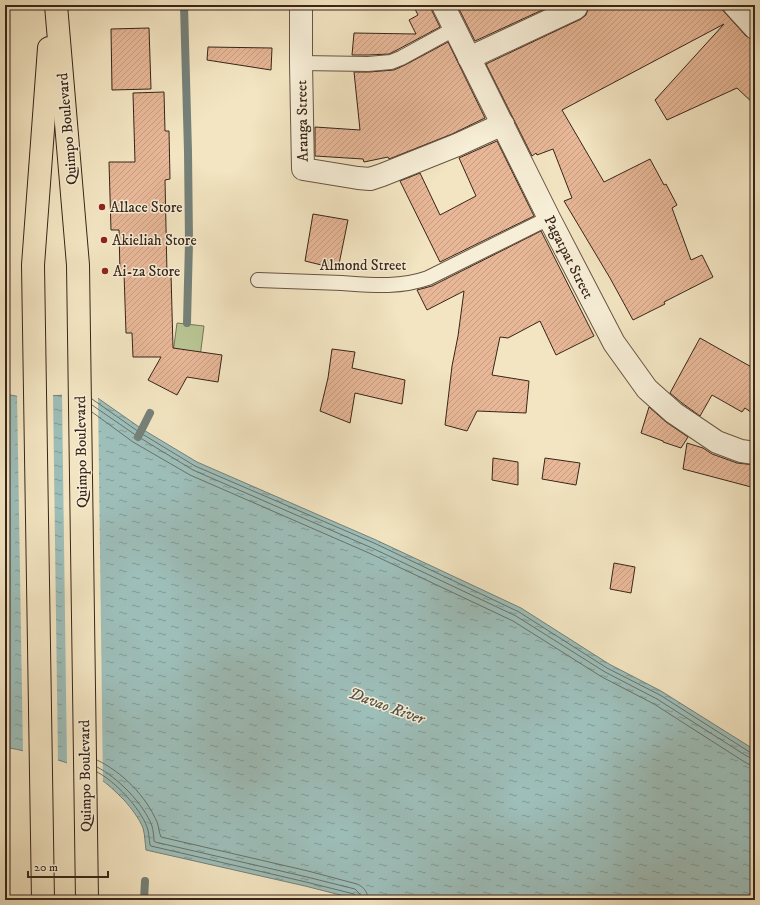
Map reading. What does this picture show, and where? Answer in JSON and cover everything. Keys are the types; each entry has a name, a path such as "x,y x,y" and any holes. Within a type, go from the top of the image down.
{"main road":[{"name":"Quimpo Boulevard","path":"43,900 33,266 52,5"},
{"name":"Quimpo Boulevard","path":"56,5 78,265 87,900"}],"street":[{"name":"Aranga Street","path":"301,5 303,169 370,179 382,176 503,124"},
{"name":"Pagatpat Street","path":"443,5 549,218 614,343 647,389 674,413 717,442 741,452 755,453"},
{"path":"734,5 755,28"},
{"path":"469,58 576,8"}],"lane":[{"path":"301,63 347,64 391,62 454,29"},
{"name":"Almond Street","path":"258,280 385,285 408,284 428,278 549,218"}],"green space":[{"path":"177,323 204,326 199,365 172,361"}],"water":[{"name":"Davao River","path":"5,394 21,397 92,394 142,429 197,462 376,540 521,608 609,664 661,691 755,750 755,900 360,900 146,850 143,828 137,817 124,800 102,780 65,762 5,747"}],"pier":[{"path":"92,392 98,395 103,784 98,779 67,765 62,393"},
{"path":"53,393 58,763 23,753 17,394"}],"building":[{"path":"413,5 431,5 432,11 440,27 389,54 352,55 354,33 416,34 409,20 418,15"},
{"path":"457,5 553,5 475,41"},
{"path":"588,5 718,5 746,36 755,41 755,105 737,88 667,120 655,100 724,24 562,110 604,182 650,159 677,205 672,208 691,260 702,255 713,277 633,320 564,201 572,198 553,149 537,155 536,153 532,156 486,64 581,19 586,15"},
{"path":"149,28 151,89 112,90 111,29"},
{"path":"448,42 485,118 452,134 389,159 388,157 364,162 363,159 315,156 315,127 360,130 354,72 394,70"},
{"path":"208,47 272,48 271,70 207,60"},
{"path":"164,92 165,131 169,131 170,179 165,180 167,274 171,274 173,348 222,355 218,382 187,377 177,395 148,380 161,357 133,357 132,333 126,333 124,273 120,273 119,230 111,230 109,162 135,162 133,93"},
{"path":"497,141 534,216 440,262 400,181 420,173 440,215 476,196 459,158"},
{"path":"313,214 348,220 338,269 305,261"},
{"path":"541,231 594,336 556,355 540,321 508,338 500,337 492,375 529,381 526,413 477,411 467,431 445,425 452,366 464,291 427,310 417,290 432,286"},
{"path":"700,338 755,369 755,415 745,408 742,412 712,395 700,416 670,393"},
{"path":"332,349 355,352 352,368 405,380 402,404 355,393 350,423 320,411 328,378"},
{"path":"649,407 666,422 688,437 681,448 641,433"},
{"path":"687,443 703,448 712,454 737,463 755,465 755,488 683,469"},
{"path":"493,458 518,462 518,485 492,480"},
{"path":"545,458 580,463 576,485 542,479"},
{"path":"614,563 635,567 631,593 610,589"}],"waterway":[{"path":"184,5 189,242 187,323"},
{"path":"138,437 150,413"},
{"path":"144,900 145,881"}],"place":[{"name":"Allace Store","path":"102,207"},
{"name":"Akieliah Store","path":"104,240"},
{"name":"Ai-za Store","path":"105,271"}]}
